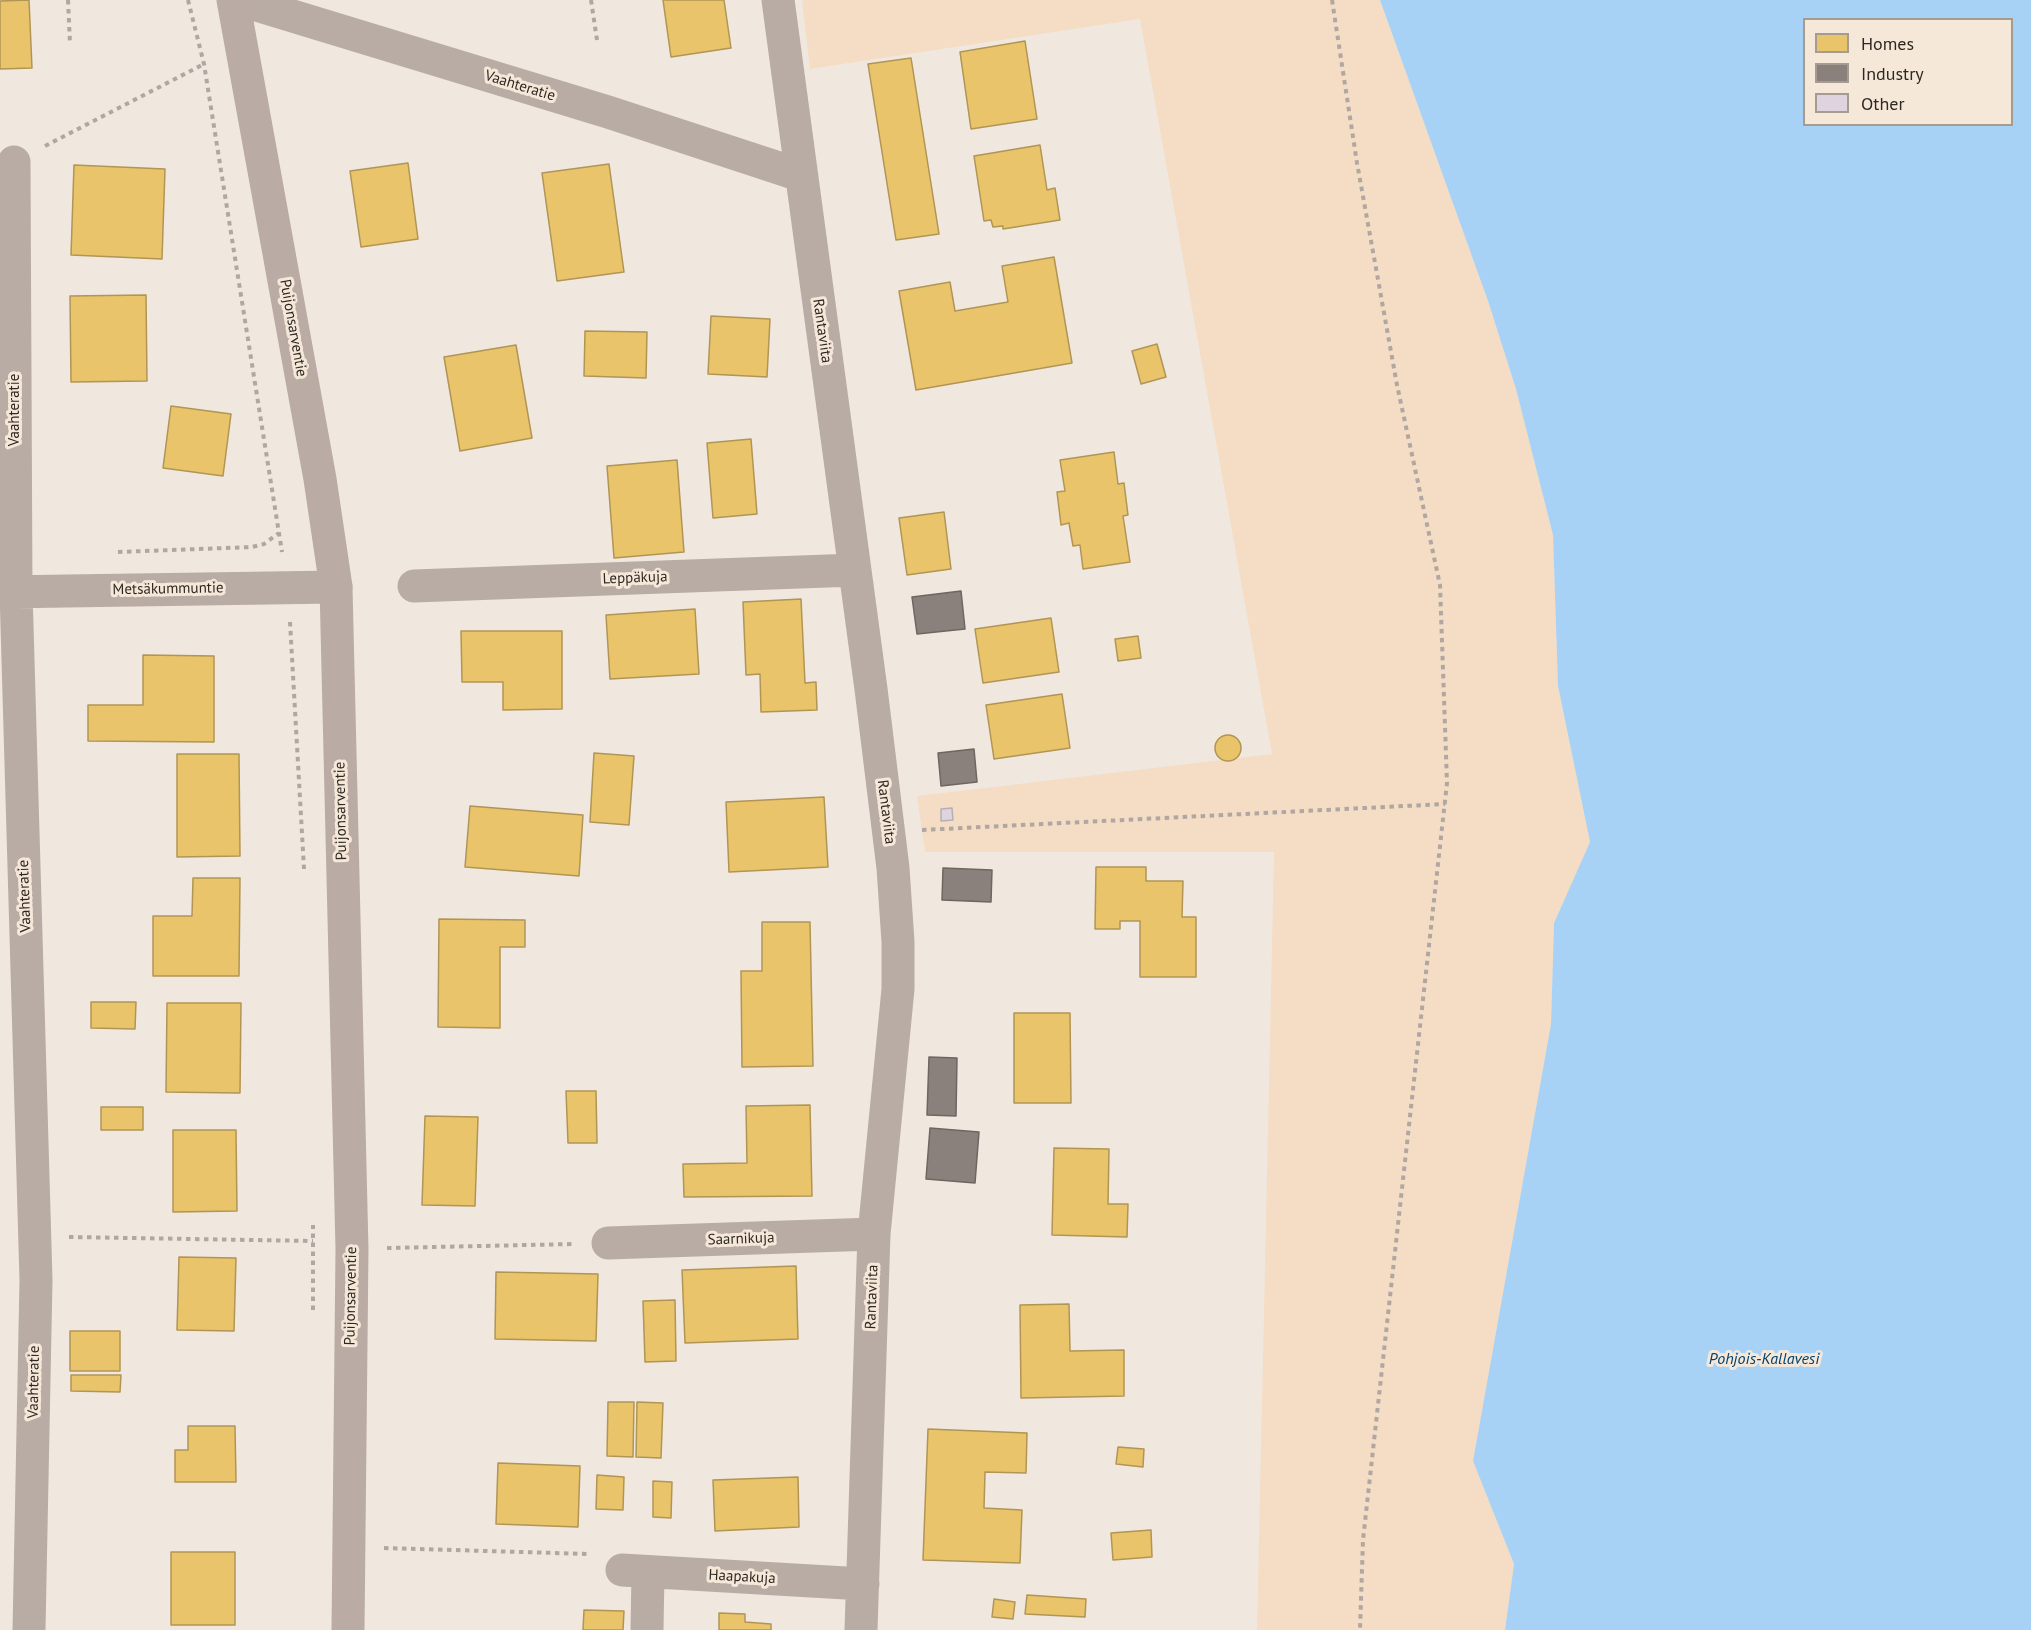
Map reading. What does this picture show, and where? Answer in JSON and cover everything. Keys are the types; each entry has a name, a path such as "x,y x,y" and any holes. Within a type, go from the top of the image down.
{"main road":[{"name":"Puijonsarventie","path":"233,0 320,479 336,587 352,1248 348,1630"}],"street":[{"name":"Vaahteratie","path":"240,0 608,112 800,175"},
{"name":"Rantaviita","path":"778,0 855,570 888,832 898,942 898,989 874,1234 861,1630"},
{"name":"Vaahteratie","path":"14,162 8,592 35,1236 29,1630"},
{"name":"Leppäkuja","path":"414,586 855,570"},
{"name":"Metsäkummuntie","path":"8,592 336,587"},
{"name":"Saarnikuja","path":"608,1243 874,1234"},
{"name":"Haapakuja","path":"635,1571 863,1584"},
{"path":"635,1571 647,1630"}],"path":[{"path":"68,0 70,44"},
{"path":"188,0 204,63 288,588 305,873"},
{"path":"591,0 597,40"},
{"path":"1332,0 1357,164 1397,385 1440,585 1447,783 1363,1540 1360,1630"},
{"path":"14,162 204,63"},
{"path":"107,552 252,547 264,544 279,532"},
{"path":"888,832 1445,804"},
{"path":"313,1217 313,1321"},
{"path":"35,1236 313,1241"},
{"path":"383,1248 608,1243"},
{"path":"348,1547 597,1555 635,1571"}],"shaded area":[{"path":"802,0 1380,0 1488,301 1516,389 1553,535 1558,686 1590,842 1554,923 1551,1024 1473,1461 1514,1564 1505,1630 1257,1630 1274,852 925,852 917,796 1272,754 1140,19 810,69"}],"water":[{"name":"Pohjois-Kallavesi","path":"1380,0 2031,0 2031,1630 1505,1630 1514,1564 1473,1461 1551,1024 1554,923 1590,842 1558,686 1553,535 1516,389 1488,301"}],"building: Homes":[{"path":"29,0 32,68 0,69 0,1"},
{"path":"663,0 724,0 731,48 671,57"},
{"path":"1025,41 1037,119 971,129 960,52"},
{"path":"911,58 939,234 896,240 868,64"},
{"path":"1040,145 1047,190 1055,188 1060,220 1003,229 1003,226 993,227 991,220 984,221 974,156"},
{"path":"408,163 418,239 361,247 350,171"},
{"path":"609,164 624,272 557,281 542,173"},
{"path":"74,165 165,169 162,259 71,255"},
{"path":"1054,257 1072,363 916,390 899,291 950,282 955,311 1008,302 1002,266"},
{"path":"146,295 147,381 71,382 70,296"},
{"path":"711,316 770,319 767,377 708,374"},
{"path":"585,331 647,332 646,378 584,376"},
{"path":"1157,344 1166,377 1141,384 1132,351"},
{"path":"516,345 532,438 460,451 444,357"},
{"path":"171,406 231,414 223,476 163,468"},
{"path":"751,439 757,514 713,518 707,443"},
{"path":"1114,452 1118,484 1124,483 1128,515 1123,516 1130,562 1083,569 1080,545 1073,546 1069,523 1061,525 1057,492 1065,491 1060,460"},
{"path":"677,460 684,552 614,558 607,466"},
{"path":"944,512 951,569 907,575 899,518"},
{"path":"801,599 805,683 816,682 817,710 761,712 760,674 746,675 743,602"},
{"path":"695,609 699,674 610,679 606,615"},
{"path":"1051,618 1059,672 983,683 975,629"},
{"path":"461,631 562,631 562,709 503,710 503,682 462,682"},
{"path":"1138,636 1141,658 1118,661 1115,639"},
{"path":"143,655 214,656 214,742 88,741 88,705 143,705"},
{"path":"1062,694 1070,748 994,759 986,705"},
{"path":"1228,735 1237,739 1241,748 1237,757 1228,761 1219,757 1215,748 1219,739"},
{"path":"594,753 634,756 629,825 590,822"},
{"path":"177,754 239,754 240,856 177,857"},
{"path":"824,797 828,867 729,872 726,802"},
{"path":"470,806 583,815 579,876 465,867"},
{"path":"1096,867 1146,867 1146,881 1183,881 1182,917 1196,917 1196,977 1140,977 1140,921 1120,921 1120,929 1095,929"},
{"path":"193,878 240,878 239,976 153,976 153,916 192,916"},
{"path":"439,919 525,920 525,947 500,947 500,1028 438,1027"},
{"path":"762,922 810,922 813,1066 742,1067 741,971 762,971"},
{"path":"91,1002 136,1002 135,1029 91,1028"},
{"path":"167,1003 241,1003 240,1093 166,1092"},
{"path":"1014,1013 1070,1013 1071,1103 1014,1103"},
{"path":"566,1091 596,1091 597,1143 568,1143"},
{"path":"810,1105 812,1196 684,1197 683,1164 747,1163 746,1106"},
{"path":"101,1107 143,1107 143,1130 101,1130"},
{"path":"425,1116 478,1117 475,1206 422,1205"},
{"path":"173,1130 236,1130 237,1211 173,1212"},
{"path":"1054,1148 1109,1149 1108,1204 1128,1204 1127,1237 1052,1235"},
{"path":"179,1257 236,1258 234,1331 177,1330"},
{"path":"796,1266 798,1339 685,1343 682,1270"},
{"path":"496,1272 598,1274 596,1341 495,1339"},
{"path":"675,1300 676,1361 645,1362 643,1301"},
{"path":"1069,1304 1070,1351 1124,1350 1124,1396 1021,1398 1020,1305"},
{"path":"70,1331 120,1331 120,1371 70,1371"},
{"path":"71,1375 121,1375 120,1392 71,1391"},
{"path":"608,1402 634,1402 633,1457 607,1456"},
{"path":"637,1402 663,1403 661,1458 636,1457"},
{"path":"188,1426 235,1426 236,1482 175,1482 175,1450 188,1450"},
{"path":"928,1429 1027,1433 1026,1473 985,1472 984,1508 1022,1510 1020,1563 923,1560"},
{"path":"1118,1447 1144,1449 1143,1467 1116,1464"},
{"path":"498,1463 580,1466 578,1527 496,1524"},
{"path":"597,1475 624,1477 623,1510 596,1509"},
{"path":"798,1477 799,1527 715,1531 713,1480"},
{"path":"653,1481 672,1482 671,1518 653,1517"},
{"path":"1151,1530 1152,1557 1113,1560 1111,1533"},
{"path":"171,1552 235,1552 235,1625 171,1625"},
{"path":"1027,1595 1086,1599 1085,1617 1025,1614"},
{"path":"994,1599 1015,1602 1013,1619 992,1617"},
{"path":"584,1610 624,1611 623,1630 583,1630"},
{"path":"719,1613 745,1614 745,1622 771,1624 771,1630 719,1630"}],"building: Industry":[{"path":"961,591 965,629 917,634 912,597"},
{"path":"974,749 977,782 941,786 938,753"},
{"path":"943,868 992,870 991,902 942,900"},
{"path":"929,1057 957,1058 956,1116 927,1115"},
{"path":"930,1128 979,1132 975,1183 926,1179"}],"building: Other":[{"path":"952,808 953,820 941,821 941,809"}]}
